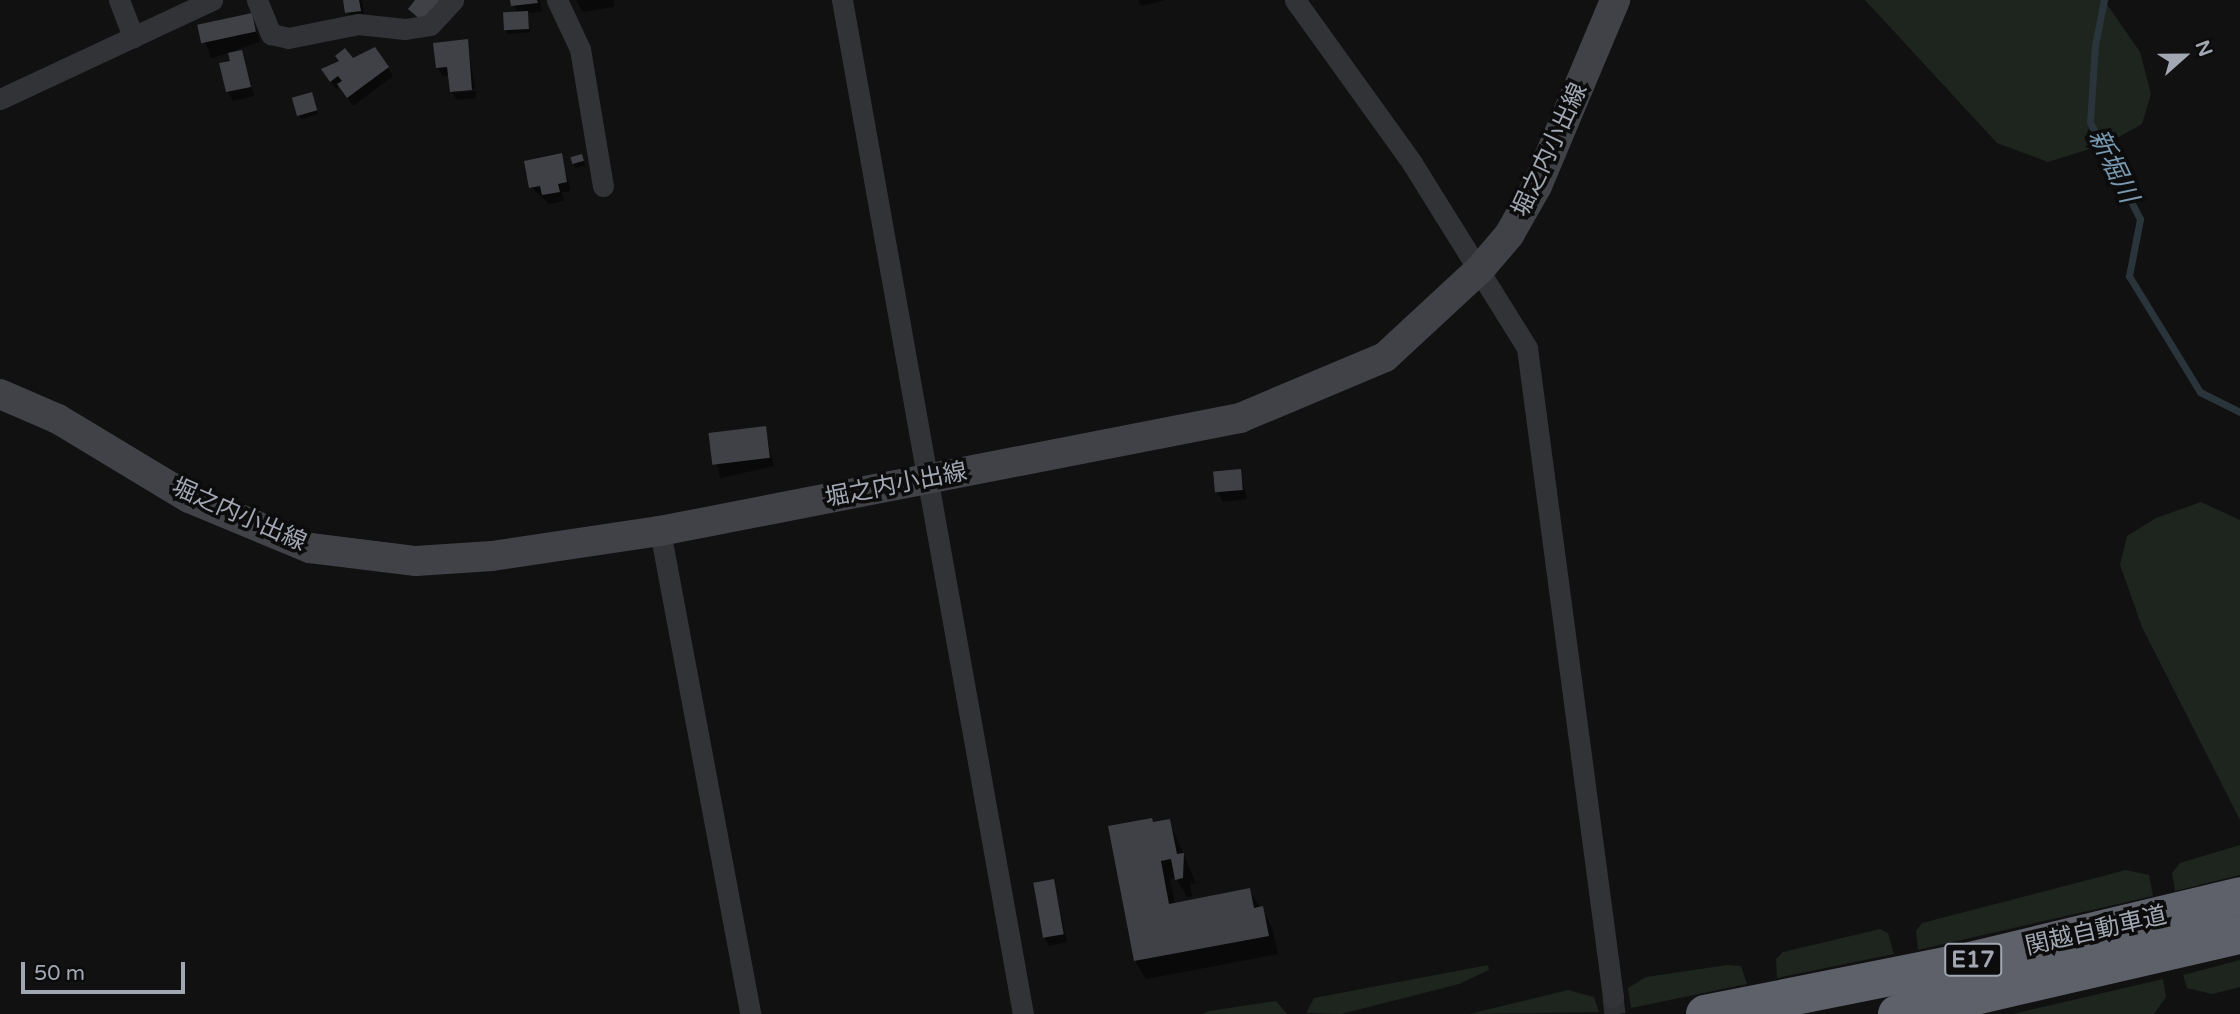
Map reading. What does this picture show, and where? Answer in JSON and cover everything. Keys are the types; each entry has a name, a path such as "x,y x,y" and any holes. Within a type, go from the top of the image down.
{"highway":[{"name":"関越自動車道","path":"1704,1014 1966,962 2240,896"},
{"name":"関越自動車道","path":"1897,1014 2240,935"}],"main road":[{"name":"堀之内小出線","path":"0,394 58,419 189,498 310,548 416,561 492,556 660,531 1240,418 1385,357 1480,269 1509,235 1537,186 1615,0"}],"street":[{"path":"119,0 133,37"},
{"path":"0,99 212,0"},
{"path":"257,0 271,34 288,38 358,24 405,29 430,25 453,0"},
{"path":"557,0 580,49 603,186"},
{"path":"842,0 930,479 1023,1014"},
{"path":"1295,0 1358,83 1480,269 1527,348 1535,387 1612,998"},
{"path":"660,531 750,1014"}],"shaded area":[{"path":"1865,0 2104,0 2140,52 2151,94 2142,124 2106,144 2048,162 1997,143"},
{"path":"2201,502 2240,520 2240,820 2142,627 2120,565 2127,536 2156,518"},
{"path":"2240,845 2240,875 2175,891 2172,873 2180,863"},
{"path":"2126,870 2149,875 2153,896 1918,950 1916,931 1922,923"},
{"path":"1880,929 1888,933 1894,954 1777,978 1776,959 1783,952"},
{"path":"2240,960 2240,987 2212,994 2187,988 2183,975"},
{"path":"1488,965 1489,970 1459,984 1341,1014 1306,1013 1314,998"},
{"path":"1727,965 1741,966 1747,984 1631,1008 1628,988 1646,977"},
{"path":"2163,979 2166,997 2154,1014 2013,1014"},
{"path":"1568,990 1594,997 1599,1012 1469,1014"},
{"path":"1276,1001 1287,1014 1202,1014 1209,1011"}],"building":[{"path":"343,0 359,0 361,11 345,13"},
{"path":"415,0 440,0 422,21 408,9"},
{"path":"510,0 537,0 538,3 511,6"},
{"path":"528,11 529,29 504,30 503,12"},
{"path":"252,13 256,32 201,43 197,25"},
{"path":"468,39 472,90 450,92 447,67 436,68 433,43"},
{"path":"375,47 389,67 347,98 337,84 342,81 338,76 330,82 321,69 339,61 335,56 345,48 353,58"},
{"path":"242,50 251,87 226,92 219,63 230,61 228,53"},
{"path":"312,92 317,110 297,116 292,98"},
{"path":"562,153 567,182 558,184 560,192 542,195 540,186 529,188 524,161"},
{"path":"582,154 584,161 572,164 570,157"},
{"path":"766,426 770,458 712,465 708,433"},
{"path":"1241,469 1243,490 1215,492 1213,471"},
{"path":"1152,818 1153,822 1170,819 1177,854 1184,853 1183,878 1175,880 1171,859 1161,861 1169,904 1250,888 1254,908 1263,906 1269,936 1134,961 1108,826"},
{"path":"1054,879 1064,934 1043,938 1033,883"}],"waterway":[{"name":"新堀川","path":"2104,0 2095,45 2090,122 2140,219 2129,276 2200,392 2240,412"}],"tunnel":[{"path":"1613,997 1615,1014"}]}
